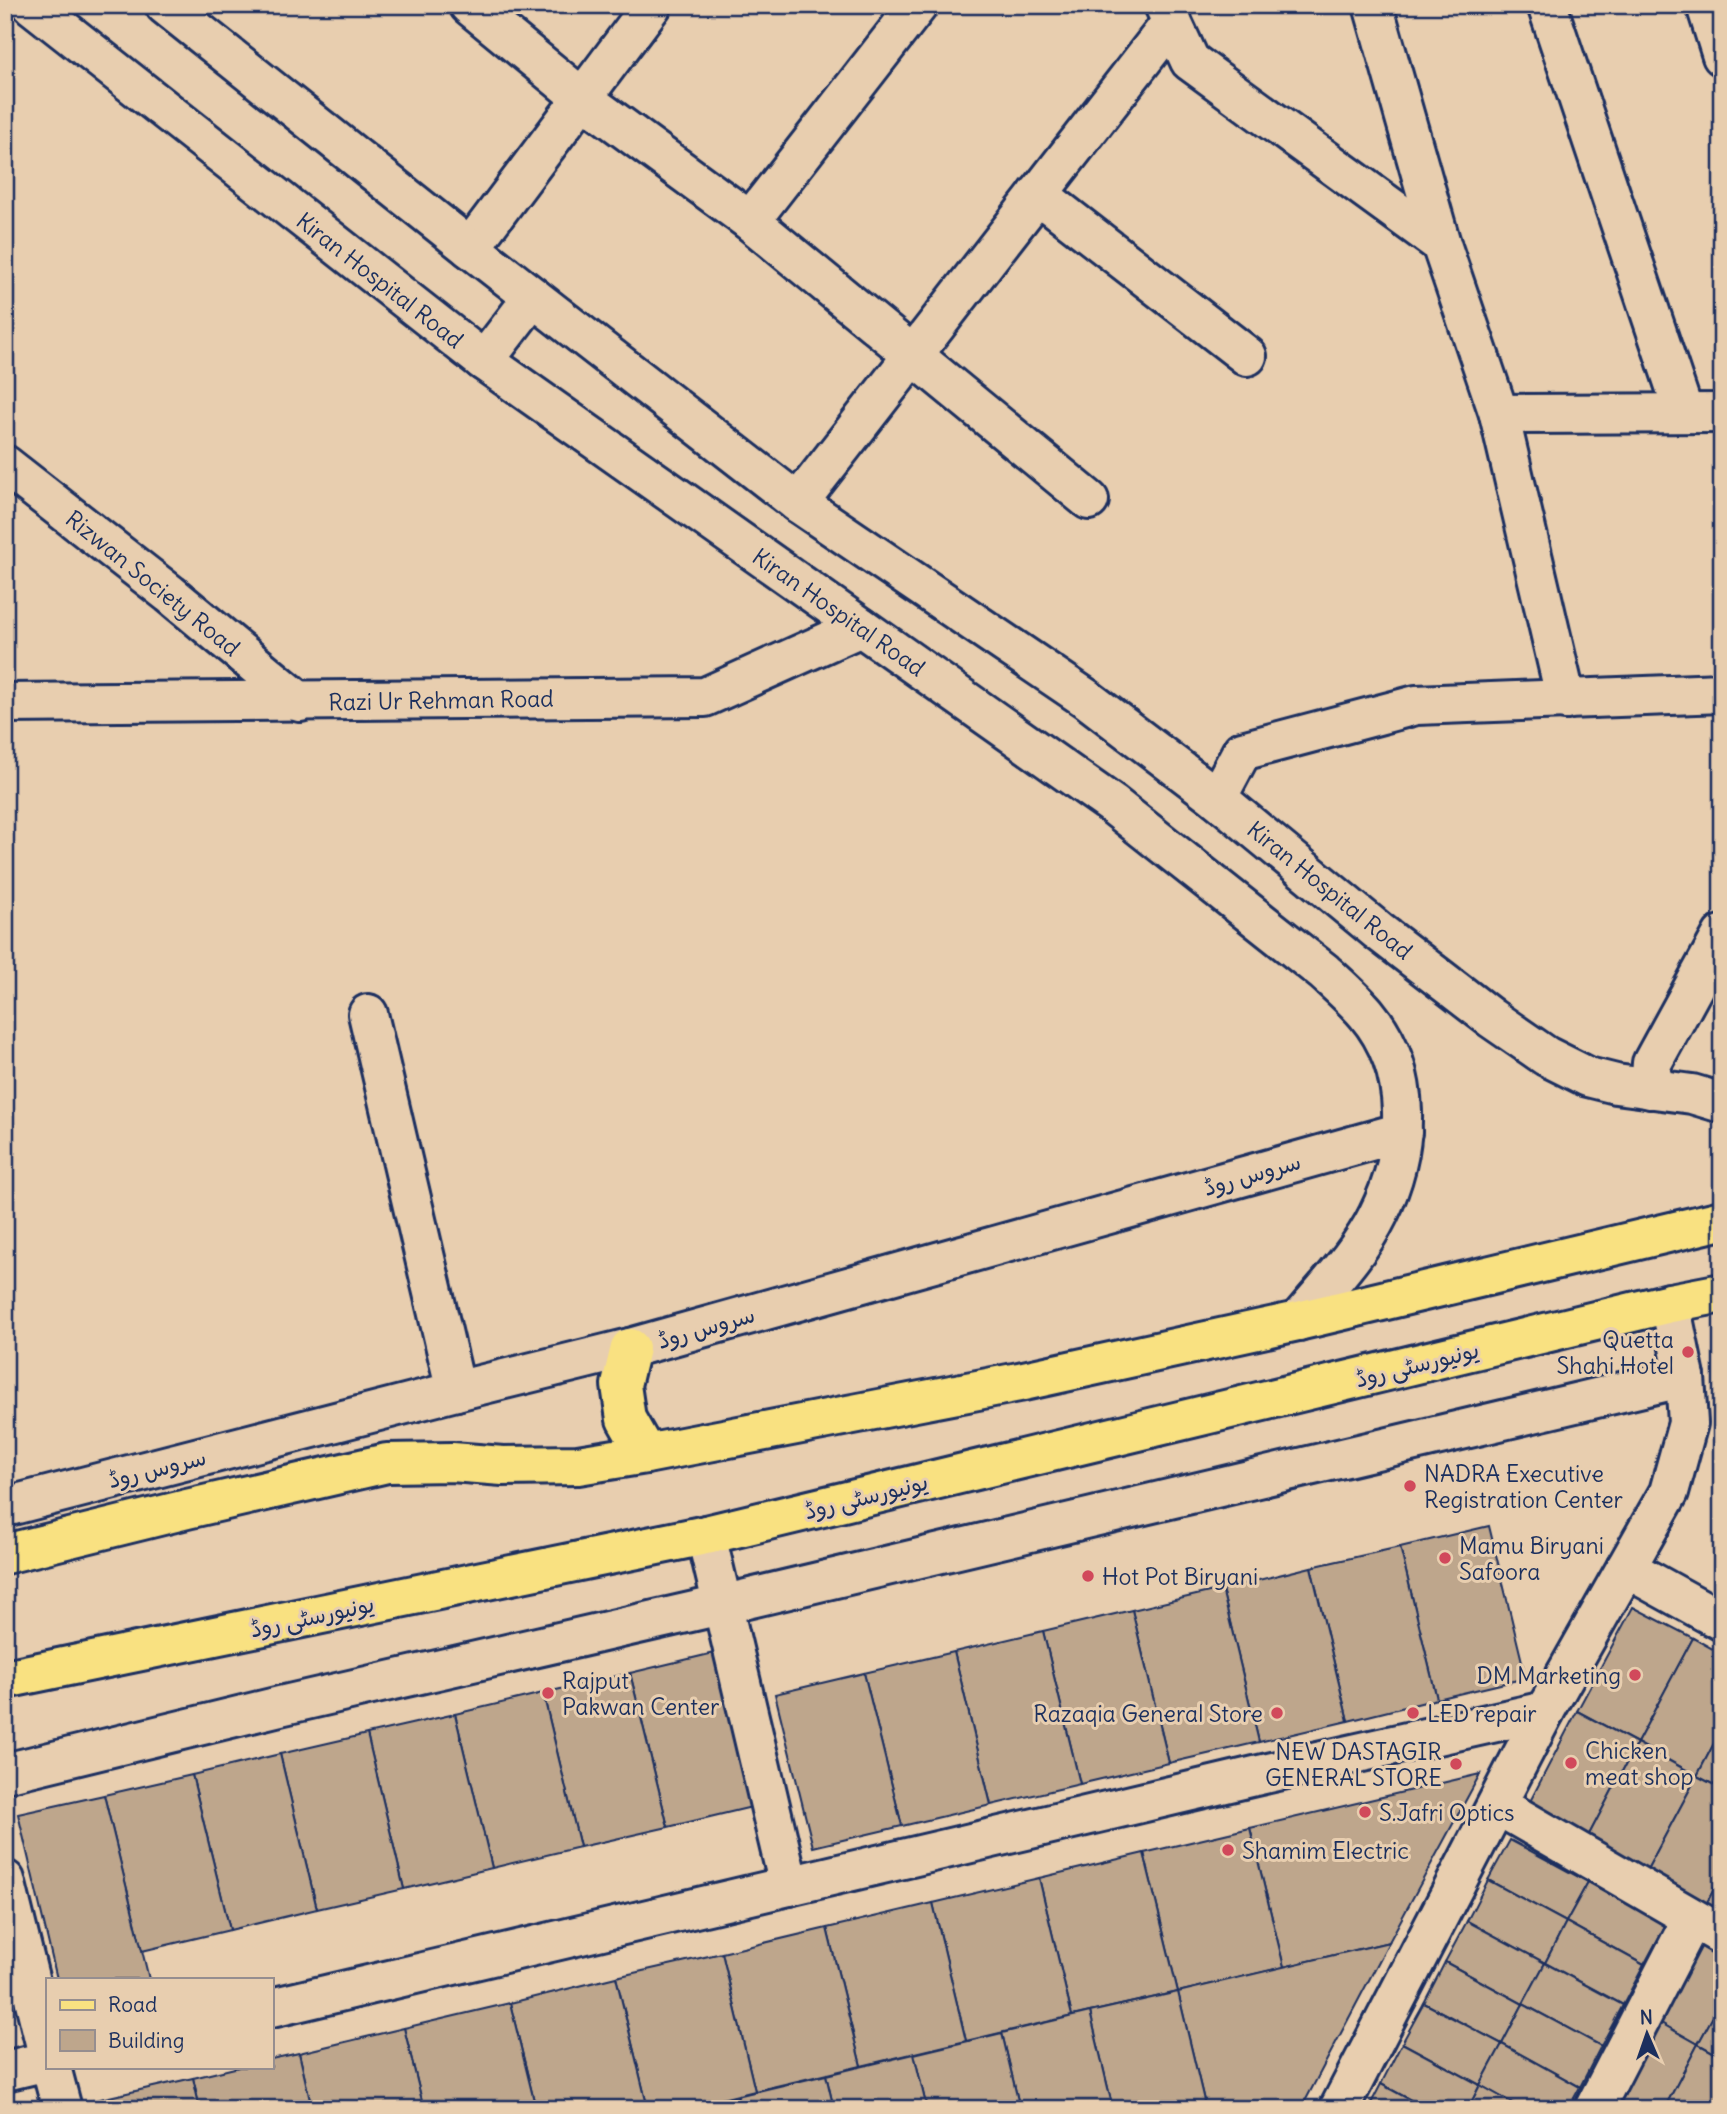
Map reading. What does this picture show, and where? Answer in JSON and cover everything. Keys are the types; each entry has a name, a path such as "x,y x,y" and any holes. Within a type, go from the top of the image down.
{"main road":[{"path":"7,1545 387,1464 452,1462 503,1466 578,1465 646,1454 1020,1382 1298,1321 1722,1220"},
{"name":"یونیورسٹی روڈ","path":"5,1679 706,1535 1670,1303 1722,1293"},
{"path":"631,1348 621,1384 626,1419 646,1454"}],"street":[{"name":"Kiran Hospital Road","path":"32,5 484,361 1112,804 1324,972 1349,995 1373,1023 1393,1062 1401,1086 1402,1132 1390,1186 1378,1215 1361,1242 1298,1321"},
{"name":"Kiran Hospital Road","path":"164,5 798,503 1087,699 1217,798 1388,939 1490,1018 1546,1056 1588,1077 1616,1084 1692,1094 1722,1103"},
{"path":"469,5 581,97 750,221 1089,500"},
{"path":"470,248 652,5"},
{"path":"750,221 918,5"},
{"path":"1373,5 1441,244 1499,414 1566,700"},
{"path":"1548,5 1684,413"},
{"path":"1706,5 1722,56"},
{"path":"798,503 1038,194 1168,13 1191,61 1441,244"},
{"path":"1038,194 1247,356"},
{"path":"484,361 533,297"},
{"path":"1499,414 1722,413"},
{"name":"Rizwan Society Road","path":"5,465 170,594 300,702"},
{"name":"Razi Ur Rehman Road","path":"5,703 705,697 861,627"},
{"path":"1217,798 1242,751 1416,705 1722,693"},
{"path":"1650,1088 1652,1063 1722,936"},
{"path":"368,1014 456,1391"},
{"name":"سروس روڈ","path":"5,1507 631,1348 1402,1132"},
{"path":"1339,2109 1545,1712 1669,1492 1688,1423 1685,1377 1670,1303"},
{"path":"5,1773 1685,1377"},
{"path":"706,1535 789,1886"},
{"path":"1626,1568 1722,1621"},
{"path":"273,2008 1255,1776 1545,1712"},
{"path":"1497,1805 1707,1927 1594,2109"},
{"path":"5,1880 46,2046"},
{"path":"5,2071 46,2061"},
{"path":"51,2068 62,2109"}],"building":[{"path":"1489,1526 1526,1678 1437,1699 1400,1547"},
{"path":"1400,1547 1437,1699 1348,1721 1311,1567"},
{"path":"1311,1567 1348,1721 1259,1742 1222,1589"},
{"path":"1222,1589 1259,1742 1169,1763 1132,1610"},
{"name":"DM Marketing","path":"1633,1607 1693,1638 1637,1743 1577,1711"},
{"path":"1132,1610 1169,1763 1080,1784 1043,1631"},
{"path":"1043,1631 1080,1784 991,1805 954,1652"},
{"path":"1693,1638 1722,1654 1722,1728 1697,1776 1637,1743"},
{"path":"718,1652 756,1806 668,1827 630,1673"},
{"path":"954,1652 991,1805 902,1826 864,1673"},
{"path":"630,1673 668,1827 580,1847 543,1693"},
{"path":"864,1673 902,1826 813,1847 775,1694"},
{"path":"543,1693 580,1847 492,1868 455,1714"},
{"path":"1577,1711 1637,1743 1582,1848 1523,1815"},
{"path":"455,1714 492,1868 404,1889 367,1734"},
{"path":"1722,1728 1722,1789 1697,1776"},
{"path":"367,1734 404,1889 317,1909 280,1754"},
{"path":"1637,1743 1697,1776 1642,1879 1582,1848"},
{"path":"280,1754 317,1909 230,1930 192,1775"},
{"path":"1480,1774 1389,1942 1284,1967 1250,1828"},
{"path":"192,1775 230,1930 142,1951 104,1795"},
{"path":"1697,1776 1722,1789 1722,1874 1702,1912 1642,1879"},
{"path":"104,1795 149,1978 57,1978 18,1814"},
{"path":"1250,1828 1284,1967 1178,1992 1144,1853"},
{"path":"1510,1840 1588,1882 1566,1922 1488,1880"},
{"path":"1144,1853 1178,1992 1072,2016 1039,1878"},
{"path":"1722,1874 1722,1922 1702,1912"},
{"path":"1039,1878 1072,2016 966,2041 933,1903"},
{"path":"1488,1880 1566,1922 1545,1963 1467,1921"},
{"path":"1588,1882 1666,1924 1644,1965 1566,1922"},
{"path":"933,1903 966,2041 861,2066 827,1928"},
{"path":"1467,1921 1545,1963 1523,2004 1445,1962"},
{"path":"1566,1922 1644,1965 1623,2005 1545,1963"},
{"path":"827,1928 861,2066 755,2091 722,1953"},
{"path":"1389,1942 1301,2109 1206,2109 1178,1992"},
{"path":"1701,1943 1722,1954 1722,2000 1698,2044 1659,2022"},
{"path":"722,1953 755,2091 680,2109 648,2109 616,1977"},
{"path":"1445,1962 1523,2004 1502,2044 1424,2003"},
{"path":"1545,1963 1623,2005 1601,2046 1523,2004"},
{"path":"616,1977 648,2109 536,2109 510,2003"},
{"path":"1178,1992 1206,2109 1113,2109 1090,2012"},
{"path":"1722,2000 1722,2057 1698,2044"},
{"path":"510,2003 536,2109 424,2109 404,2028"},
{"path":"1424,2003 1502,2044 1480,2085 1402,2043"},
{"path":"1523,2004 1601,2046 1580,2087 1502,2044"},
{"path":"1090,2012 1113,2109 1020,2109 1002,2033"},
{"path":"1659,2022 1698,2044 1664,2109 1628,2109 1616,2103"},
{"path":"404,2028 424,2109 312,2109 299,2053"},
{"path":"1002,2033 1020,2109 927,2109 914,2054"},
{"path":"1402,2043 1480,2085 1468,2109 1427,2109 1381,2084"},
{"path":"1502,2044 1580,2087 1568,2109 1523,2109 1480,2085"},
{"path":"1698,2044 1722,2057 1722,2095 1715,2109 1664,2109"},
{"path":"299,2053 312,2109 200,2109 193,2078 235,2068 273,2068 273,2059"},
{"path":"914,2054 927,2109 834,2109 826,2075"},
{"path":"826,2075 834,2109 741,2109 737,2096"},
{"path":"193,2078 200,2109 89,2109 87,2102"},
{"path":"1381,2084 1427,2109 1368,2109"},
{"path":"1480,2085 1523,2109 1468,2109"},
{"path":"737,2096 741,2109 680,2109"}],"place":[{"name":"Quetta Shahi Hotel","path":"1688,1352"},
{"name":"NADRA Executive Registration Center","path":"1410,1486"},
{"name":"Mamu Biryani Safoora","path":"1445,1558"},
{"name":"Hot Pot Biryani","path":"1088,1576"},
{"name":"DM Marketing","path":"1635,1675"},
{"name":"Rajput Pakwan Center","path":"548,1693"},
{"name":"Razaqia General Store","path":"1277,1713"},
{"name":"LED repair","path":"1413,1713"},
{"name":"Chicken meat shop","path":"1571,1763"},
{"name":"NEW DASTAGIR GENERAL STORE","path":"1456,1764"},
{"name":"S.Jafri Optics","path":"1365,1812"},
{"name":"Shamim Electric","path":"1228,1850"}]}
